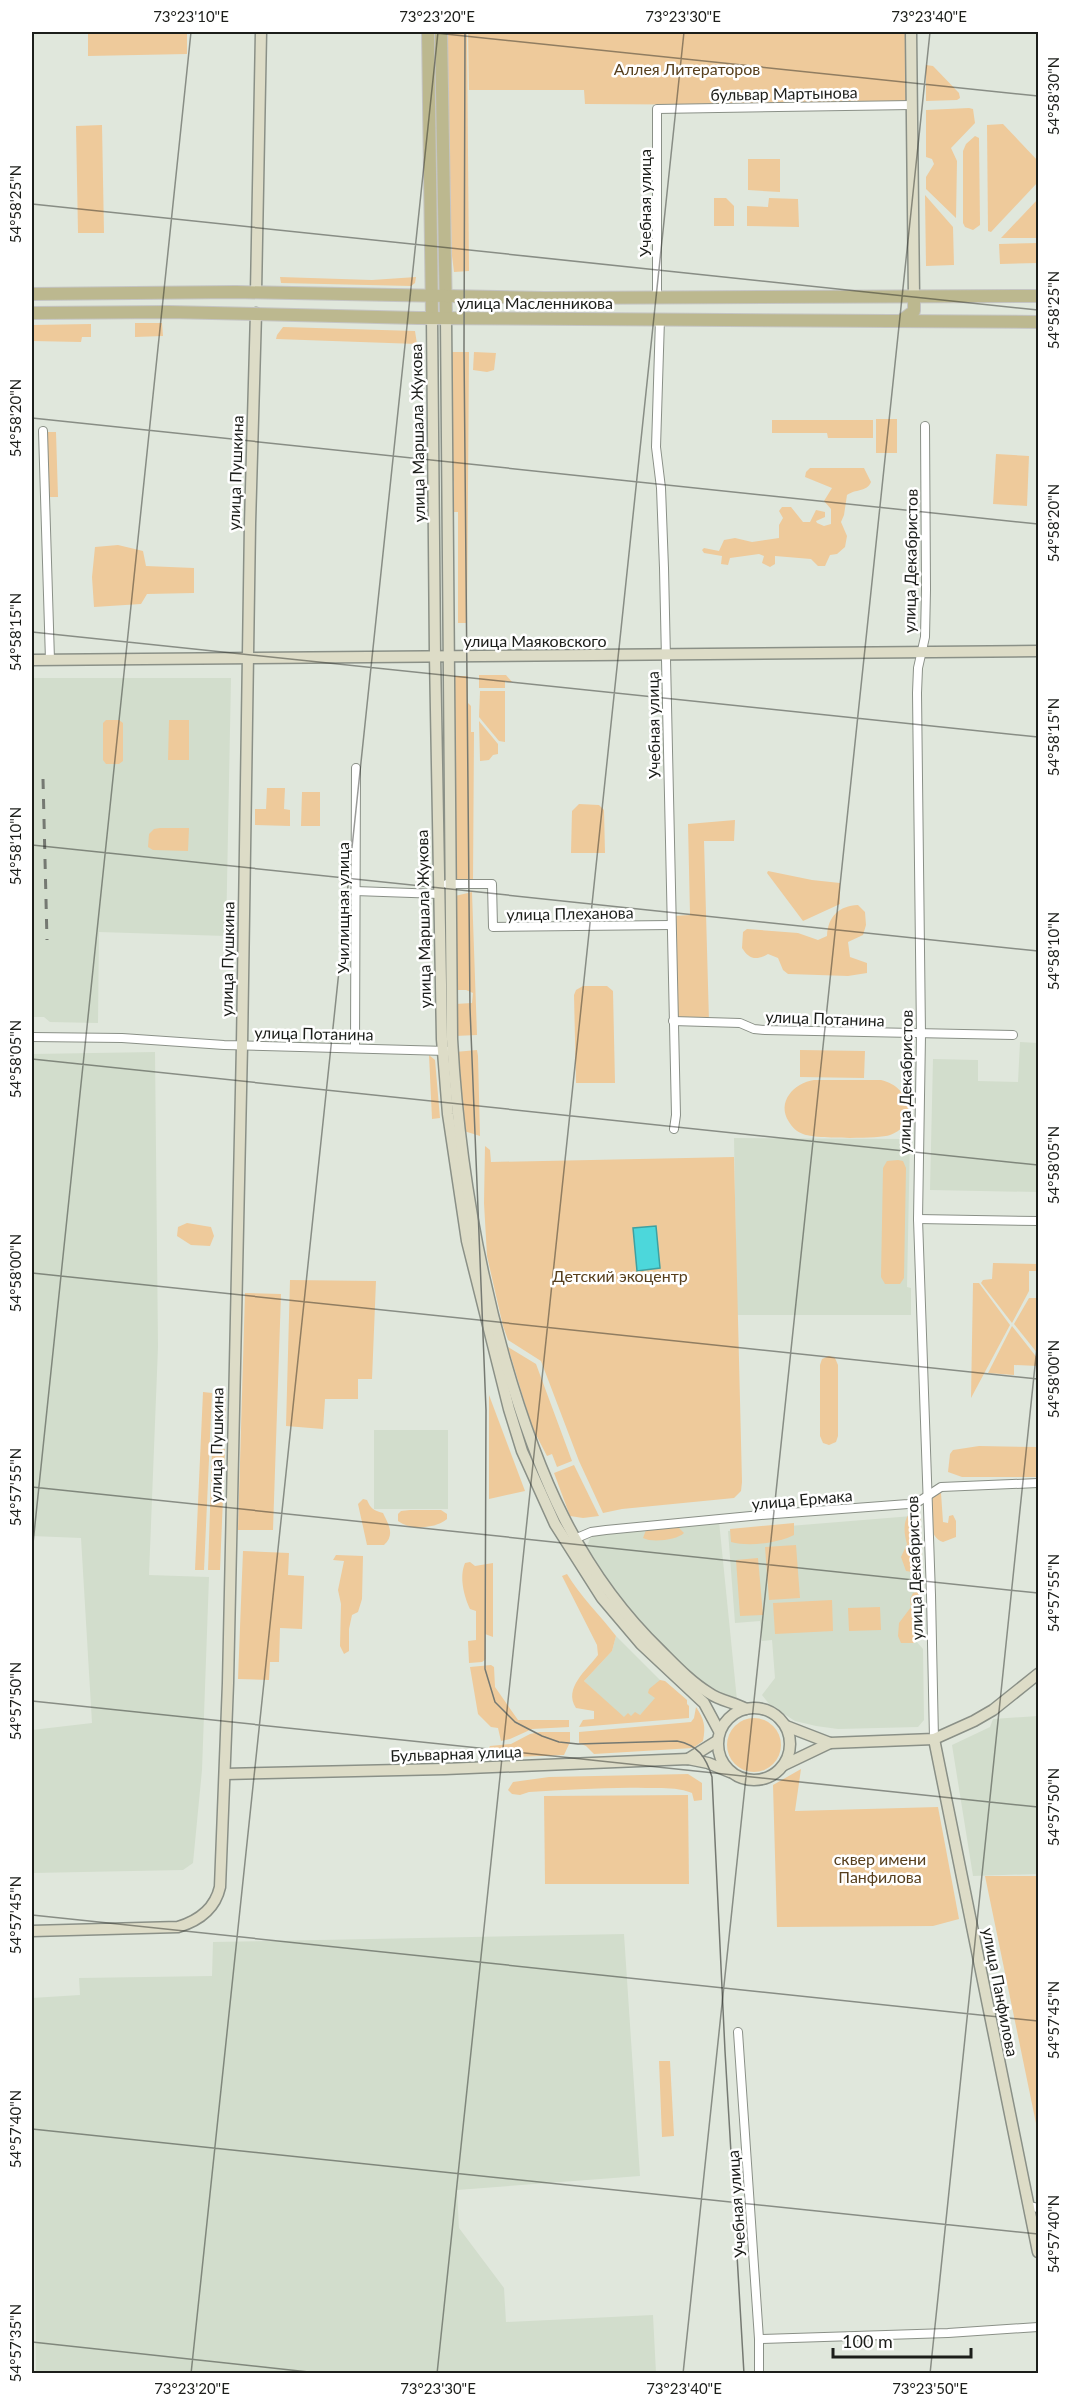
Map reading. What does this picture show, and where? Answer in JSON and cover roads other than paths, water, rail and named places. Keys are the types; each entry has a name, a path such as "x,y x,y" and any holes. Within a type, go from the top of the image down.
{"main road":[{"name":"улица Пушкина","path":"32,1931 178,1927 202,1916 215,1900 220,1887 225,1774 242,1045 261,32"},
{"name":"улица Маршала Жукова","path":"428,32 435,655 448,1052 466,1180 494,1318 532,1448 570,1541 602,1598 628,1631 704,1703 718,1736"},
{"name":"улица Маршала Жукова","path":"441,32 446,297 448,655 443,887"},
{"path":"902,320 914,311 911,32"},
{"name":"улица Масленникова","path":"32,294 256,292 446,297 1038,296"},
{"path":"312,315 307,304 313,294"},
{"path":"432,296 446,318"},
{"path":"660,320 662,305 672,297"},
{"path":"796,297 791,308 796,320"},
{"name":"улица Масленникова","path":"32,313 256,313 432,318 660,320 1038,321"},
{"name":"улица Маяковского","path":"32,660 1038,651"},
{"name":"улица Маршала Жукова","path":"570,1541 608,1592 647,1638 710,1694 746,1709"},
{"path":"784,1765 830,1743 934,1738 993,1710 1038,1674"},
{"path":"786,1726 790,1739 790,1753 784,1765 775,1774 765,1779 753,1781 741,1778 730,1772 718,1754 718,1736 732,1714 746,1709 758,1708 772,1712 786,1726 830,1743"},
{"name":"Бульварная улица","path":"688,1759 718,1736"},
{"name":"улица Панфилова","path":"934,1738 1034,2207 1038,2252"},
{"name":"Бульварная улица","path":"225,1774 445,1769 688,1759 708,1763 730,1772"}],"street":[{"name":"бульвар Мартынова","path":"657,109 912,105"},
{"name":"Учебная улица","path":"657,109 657,297"},
{"name":"Учебная улица","path":"660,320 657,447 661,488 665,623 676,1115 674,1129"},
{"name":"улица Декабристов","path":"926,426 927,589 925,638 917,693 921,1035 918,1219 934,1738"},
{"path":"43,430 50,660"},
{"name":"Училищная улица","path":"355,1048 356,768"},
{"name":"улица Плеханова","path":"443,887 492,884 493,927 671,925"},
{"path":"355,891 443,887"},
{"name":"улица Потанина","path":"673,1021 740,1023 754,1029 765,1030 921,1035 1013,1035"},
{"name":"улица Потанина","path":"32,1037 122,1038 242,1045 448,1052"},
{"path":"918,1219 1038,1221"},
{"name":"улица Ермака","path":"570,1541 591,1532 606,1530 908,1504 918,1502 940,1487 1038,1483"},
{"name":"Учебная улица","path":"738,2032 759,2339 759,2373"},
{"path":"759,2339 948,2333 1038,2327"}],"water":[{"path":"656,1226 660,1268 637,1271 633,1228"}],"tram line":[{"path":"465,32 464,350 470,1008 486,1410 485,1669 495,1702 515,1722 542,1736 559,1742 578,1744 677,1741 696,1749 710,1770 744,2374"}],"railway":[{"path":"43,779 47,940"}],"park label":[{"name":"Аллея Литераторов","path":"687,68"},
{"name":"Детский экоцентр","path":"620,1275"},
{"name":"сквер имени Панфилова","path":"880,1867"}]}
